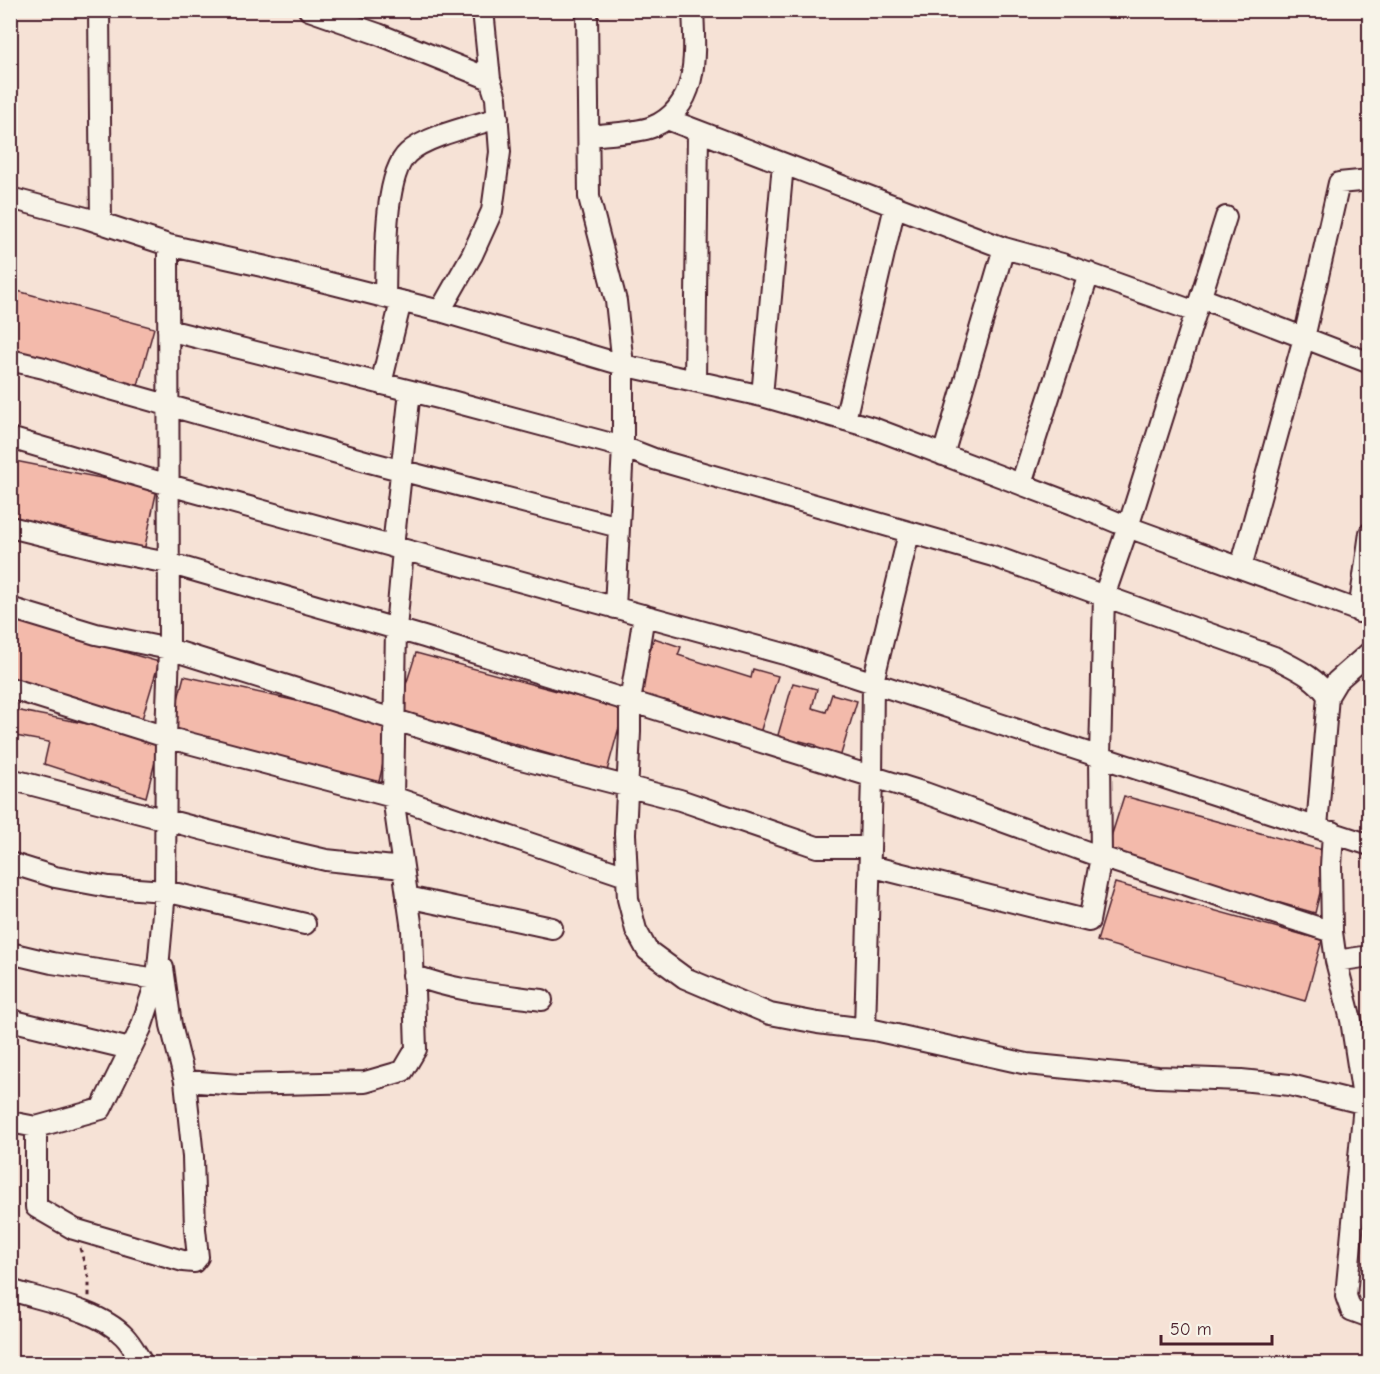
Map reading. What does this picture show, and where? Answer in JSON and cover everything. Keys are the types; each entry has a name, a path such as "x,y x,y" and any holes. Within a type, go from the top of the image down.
{"street":[{"path":"99,10 101,223"},
{"path":"309,10 378,34 490,79"},
{"path":"440,311 472,255 492,211 500,152 496,98 490,79 483,10"},
{"path":"587,10 589,197 616,301 623,365 623,447 615,608"},
{"path":"588,136 651,128 667,119 679,108 686,97 693,72 693,10"},
{"path":"381,384 393,299 387,210 399,165 407,154 425,142 498,118"},
{"path":"667,119 1004,248 1304,338 1370,363"},
{"path":"695,381 698,131"},
{"path":"762,396 783,164"},
{"path":"1241,567 1304,338 1339,183 1370,180"},
{"path":"10,198 101,223 168,245 440,311 623,365 762,396 873,428 1128,527 1364,613 1370,533"},
{"path":"845,420 895,206"},
{"path":"10,608 96,634 170,649 518,758 681,800 818,847 870,857 1089,921 1101,857 1100,756 1104,596 1226,217"},
{"path":"10,1122 36,1127 101,1109 141,1028 157,979 165,891 166,737 170,649 168,245"},
{"path":"943,454 1004,248"},
{"path":"1021,484 1089,273"},
{"path":"168,330 623,447 654,459 993,556 1274,657 1321,684 1328,696"},
{"path":"10,360 402,471 619,527"},
{"path":"185,1081 240,1085 365,1082 403,1071 416,1049 412,930 393,797 398,548 402,471 410,391"},
{"path":"10,438 170,485 788,655 1370,845"},
{"path":"10,527 107,551 168,563 396,629 925,793 1101,857 1332,932"},
{"path":"865,1029 873,777 873,682 909,533"},
{"path":"644,615 630,702 624,834 628,899 636,930 647,950 685,978 770,1014 865,1029 1026,1064 1158,1077 1241,1080 1290,1085 1366,1105"},
{"path":"1370,652 1337,681 1328,696 1325,830 1331,866 1332,932 1336,961 1351,1020 1366,1105 1346,1296 1351,1310 1370,1317"},
{"path":"10,688 166,737 393,797 626,876"},
{"path":"10,779 326,860 403,868"},
{"path":"10,863 55,877 109,887 165,891 305,924"},
{"path":"407,897 552,928"},
{"path":"36,1127 36,1207 74,1229 183,1261 194,1262 198,1257 193,1157 185,1081 171,1025 160,944"},
{"path":"10,953 52,963 157,979"},
{"path":"1336,961 1370,956"},
{"path":"413,975 458,990 542,1000"},
{"path":"10,1020 130,1049"},
{"path":"10,1290 106,1322 124,1336 143,1364"}],"path":[{"path":"74,1229 89,1279 89,1315"}],"building":[{"path":"10,289 154,328 137,389 10,352"},
{"path":"10,460 157,489 144,551 10,522"},
{"path":"10,619 159,662 142,719 10,682"},
{"path":"654,638 681,647 678,655 751,678 753,669 778,676 759,736 736,730 739,723 664,700 662,707 635,698"},
{"path":"416,653 624,709 607,771 398,710"},
{"path":"184,676 392,722 379,782 169,734"},
{"path":"793,683 817,689 812,708 826,712 832,694 857,701 839,761 814,753 816,745 800,741 798,749 776,742"},
{"path":"10,709 161,738 146,797 44,764 49,742 10,735"},
{"path":"1124,796 1330,852 1315,913 1106,853"},
{"path":"1115,883 1322,940 1305,1001 1097,941"}]}
